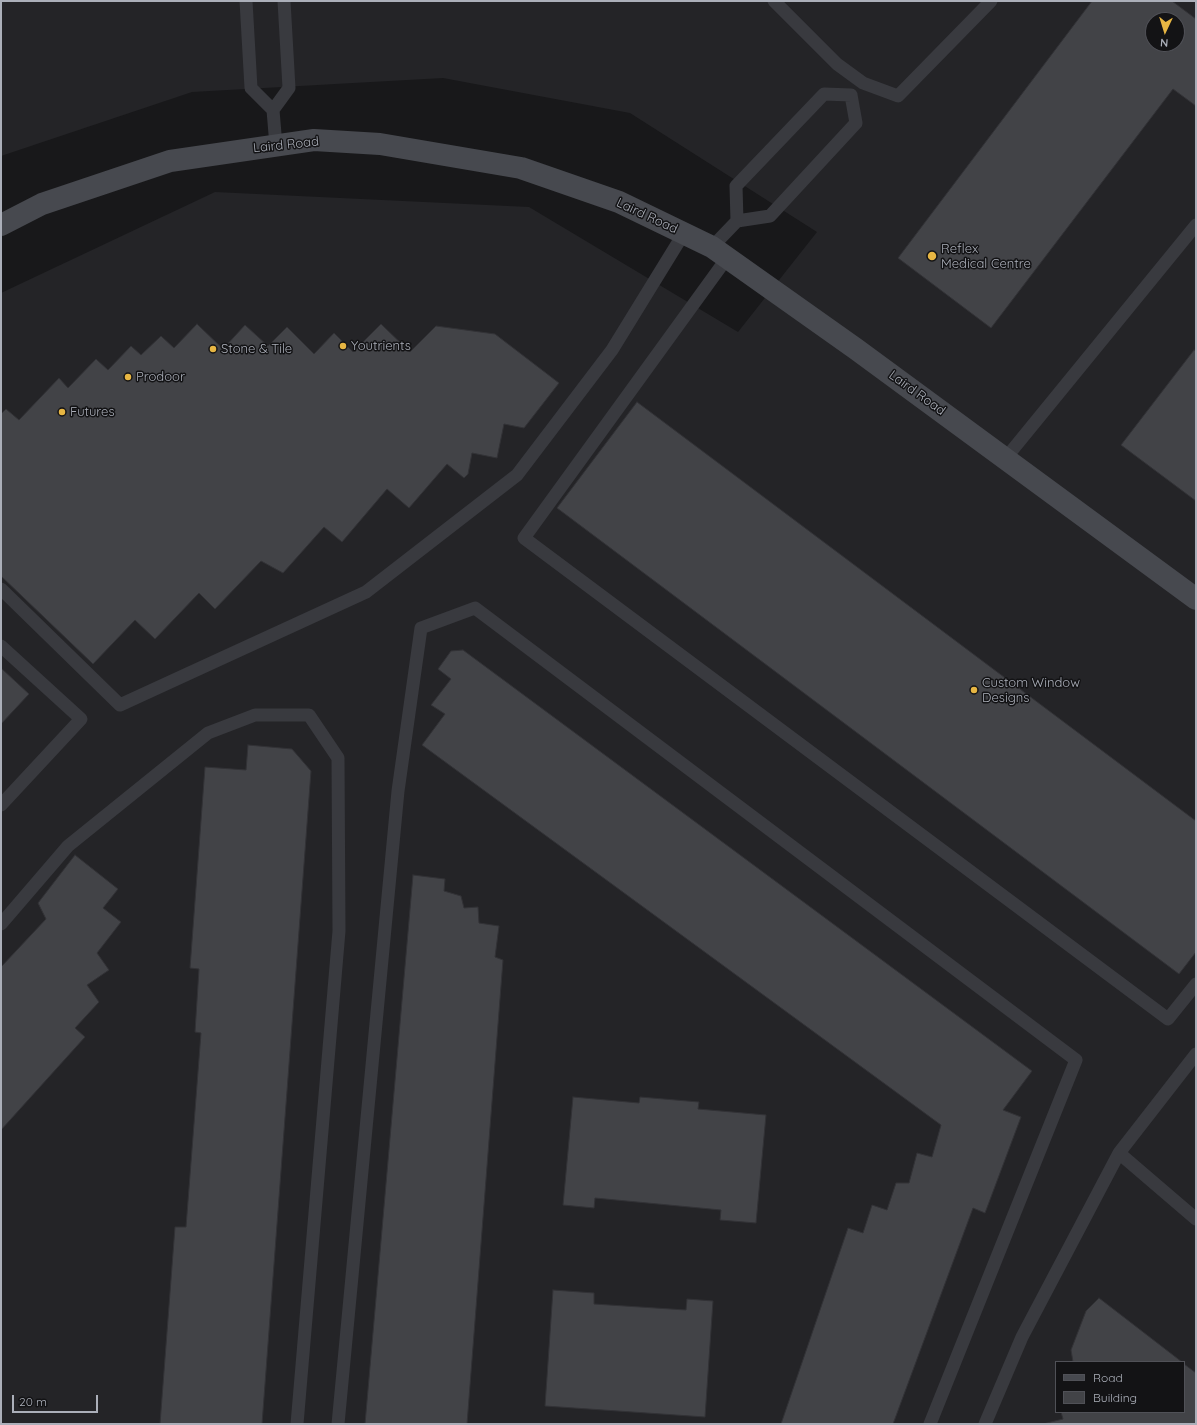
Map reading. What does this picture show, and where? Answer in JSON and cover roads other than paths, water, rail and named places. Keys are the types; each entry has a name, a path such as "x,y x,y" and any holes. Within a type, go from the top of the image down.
{"street":[{"name":"Laird Road","path":"1,225 42,204 170,161 314,140 380,144 521,168 619,202 684,233 719,253 856,349 1196,599"}],"lane":[{"path":"246,1 251,88 273,110 276,146"},
{"path":"273,110 289,88 284,1"},
{"path":"774,1 837,64 863,83 898,96 991,1"},
{"path":"863,83 851,95 824,94 736,186 737,221 719,253 524,538 1168,1019 1196,984"},
{"path":"737,221 770,216 856,123 851,95"},
{"path":"1005,459 1196,225"},
{"path":"1,589 120,705 366,592 517,475 612,350 684,233"},
{"path":"338,1424 398,791 421,628 475,608 1076,1060 930,1424"},
{"path":"1,646 80,719 1,805"},
{"path":"1,924 68,846 208,733 255,715 308,715 338,758 339,931 297,1424"},
{"path":"985,1424 1022,1337 1119,1153 1196,1054"},
{"path":"1119,1153 1196,1219"}],"place":[{"name":"Reflex Medical Centre","path":"932,256"},
{"name":"Youtrients","path":"343,346"},
{"name":"Stone & Tile","path":"213,349"},
{"name":"Prodoor","path":"128,377"},
{"name":"Futures","path":"62,412"},
{"name":"Custom Window Designs","path":"974,690"}]}
